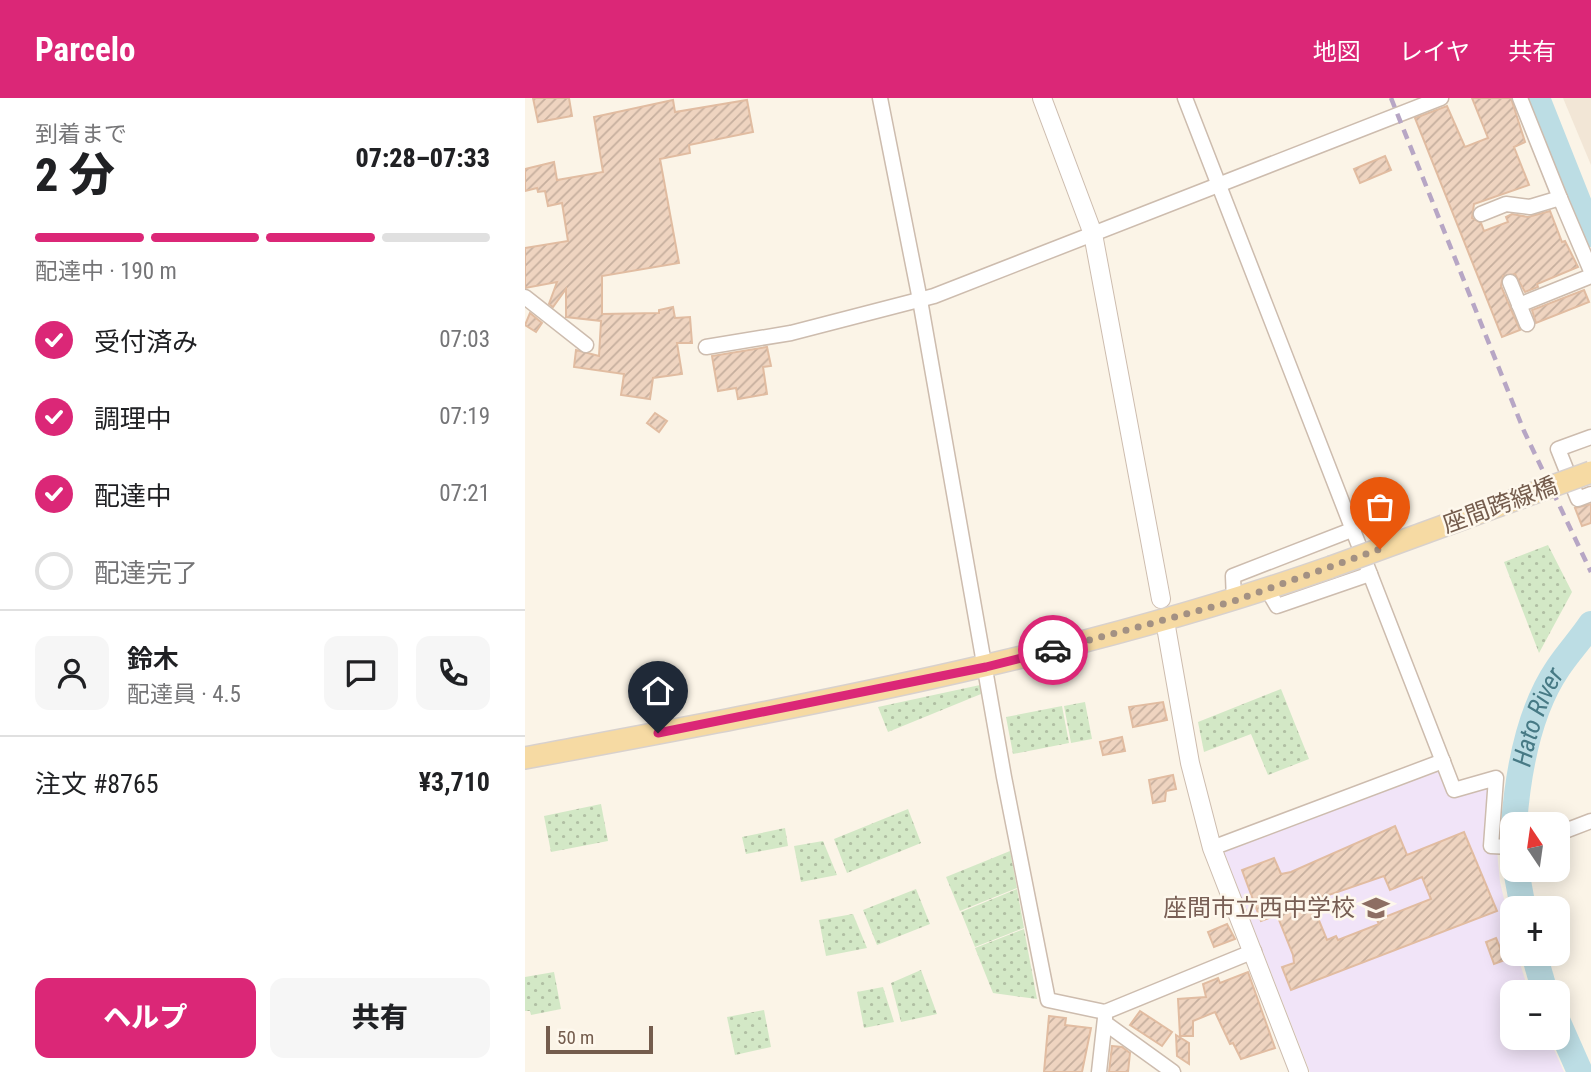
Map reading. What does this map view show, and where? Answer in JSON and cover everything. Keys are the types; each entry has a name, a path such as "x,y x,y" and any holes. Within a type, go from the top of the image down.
{"main road":[{"name":"座間跨線橋","path":"525,758 986,667 1163,610 1234,601 1591,472"}],"street":[{"path":"880,98 920,300 1004,777 1048,1000 1105,1018 1174,1072"},
{"path":"1042,98 1093,234 1190,764 1212,848 1299,1072"},
{"path":"1185,98 1454,790 1496,778 1491,846 1500,846"},
{"path":"706,347 791,333 920,300 1441,98"},
{"path":"1519,305 1591,274 1520,98"},
{"path":"1481,214 1506,204 1530,207 1560,198"},
{"path":"1510,282 1527,324"},
{"path":"525,297 586,345"},
{"path":"1591,437 1558,449 1578,499 1591,494"},
{"path":"1234,601 1233,576 1354,528"},
{"path":"1268,589 1277,606 1370,574"},
{"path":"1212,848 1443,761"},
{"path":"1570,829 1591,821"},
{"path":"1105,1018 1254,951"},
{"path":"1099,1072 1105,1018"}],"shaded area":[{"path":"1563,98 1591,98 1591,165"},
{"name":"座間市立西中学校","path":"1440,769 1451,796 1479,786 1491,789 1503,896 1500,896 1500,966 1521,966 1525,980 1500,980 1500,1050 1554,1050 1564,1072 1310,1072 1222,847"}],"green space":[{"path":"1548,545 1572,592 1539,653 1504,562"},
{"path":"980,685 981,694 888,732 878,707"},
{"path":"1281,689 1309,759 1268,775 1251,734 1204,752 1198,722"},
{"path":"1085,702 1092,739 1071,743 1064,706"},
{"path":"1062,706 1069,743 1013,754 1006,717"},
{"path":"601,804 608,841 551,852 544,816"},
{"path":"908,809 921,843 847,873 834,839"},
{"path":"785,828 788,846 746,854 742,837"},
{"path":"823,841 837,875 801,882 794,846"},
{"path":"1010,851 1017,888 960,911 946,877"},
{"path":"916,889 930,924 877,945 863,910"},
{"path":"1017,889 1024,928 975,947 961,912"},
{"path":"853,914 867,948 826,956 819,920"},
{"path":"1024,929 1037,999 993,993 975,948"},
{"path":"921,970 937,1014 901,1022 891,983"},
{"path":"554,972 561,1009 531,1015 530,1011 525,1011 525,977"},
{"path":"883,987 894,1022 864,1028 857,992"},
{"path":"764,1010 771,1047 735,1055 727,1017"}],"building":[{"path":"533,98 569,98 572,116 538,122"},
{"path":"1472,98 1511,98 1525,142 1514,147 1529,185 1474,204 1472,218 1481,223 1484,231 1508,222 1506,217 1512,214 1528,217 1550,211 1562,242 1565,241 1578,267 1537,284 1538,287 1525,292 1515,274 1503,276 1501,286 1520,330 1502,337 1415,118 1447,106 1465,147 1488,138"},
{"path":"673,100 675,112 747,100 753,132 689,145 690,153 660,159 679,263 602,276 602,314 659,313 659,310 673,307 675,318 690,317 692,343 677,343 682,374 653,378 650,399 621,395 624,374 574,367 576,350 599,356 601,321 566,317 566,289 553,307 549,304 557,282 525,288 525,248 568,241 562,203 548,206 545,191 538,192 537,188 525,191 525,169 554,162 557,180 603,172 594,117"},
{"path":"1385,156 1391,170 1360,183 1354,169"},
{"path":"1584,290 1589,302 1536,323 1532,310"},
{"path":"530,313 542,323 536,332 525,325"},
{"path":"767,347 771,366 763,367 767,394 738,399 736,388 718,391 712,356"},
{"path":"655,413 667,421 659,432 647,423"},
{"path":"1591,504 1591,523 1582,526 1575,508"},
{"path":"1163,702 1167,720 1133,727 1129,707"},
{"path":"1122,737 1125,751 1103,755 1100,742"},
{"path":"1173,775 1176,789 1166,791 1165,801 1153,803 1149,780"},
{"path":"1395,826 1407,855 1464,832 1497,911 1291,990 1282,967 1294,963 1293,955 1277,915 1261,921 1242,870 1274,858 1281,874","holes":["1384,876 1390,890 1422,877 1431,899 1377,920 1379,924 1338,940 1336,936 1327,940 1311,901"]},
{"path":"1227,924 1235,939 1214,947 1208,932"},
{"path":"1496,938 1500,948 1500,962 1494,964 1486,942"},
{"path":"1248,972 1275,1048 1241,1059 1233,1043 1230,1044 1215,1012 1193,1021 1193,1036 1180,1036 1178,999 1206,997 1203,984 1218,978 1220,983"},
{"path":"1140,1011 1172,1032 1162,1046 1130,1025"},
{"path":"1049,1016 1066,1018 1065,1025 1091,1028 1082,1072 1044,1072"},
{"path":"1176,1035 1189,1043 1189,1064 1177,1056"},
{"path":"1112,1046 1122,1047 1130,1053 1128,1072 1109,1072"}],"waterway":[{"name":"Hato River","path":"1537,98 1591,234"},
{"name":"Hato River","path":"1515,812 1526,743 1539,704 1558,668 1591,624"},
{"name":"Hato River","path":"1518,882 1521,896"},
{"name":"Hato River","path":"1537,966 1542,980"},
{"name":"Hato River","path":"1570,1049 1580,1072"}],"railway":[{"path":"1391,98 1524,431 1591,572"}],"way so far":[{"path":"1053,650 1234,601 1380,549"}],"place":[{"name":"座間市立西中学校","path":"1376,908"}],"route":[{"path":"658,733 986,667 1053,650"}]}
